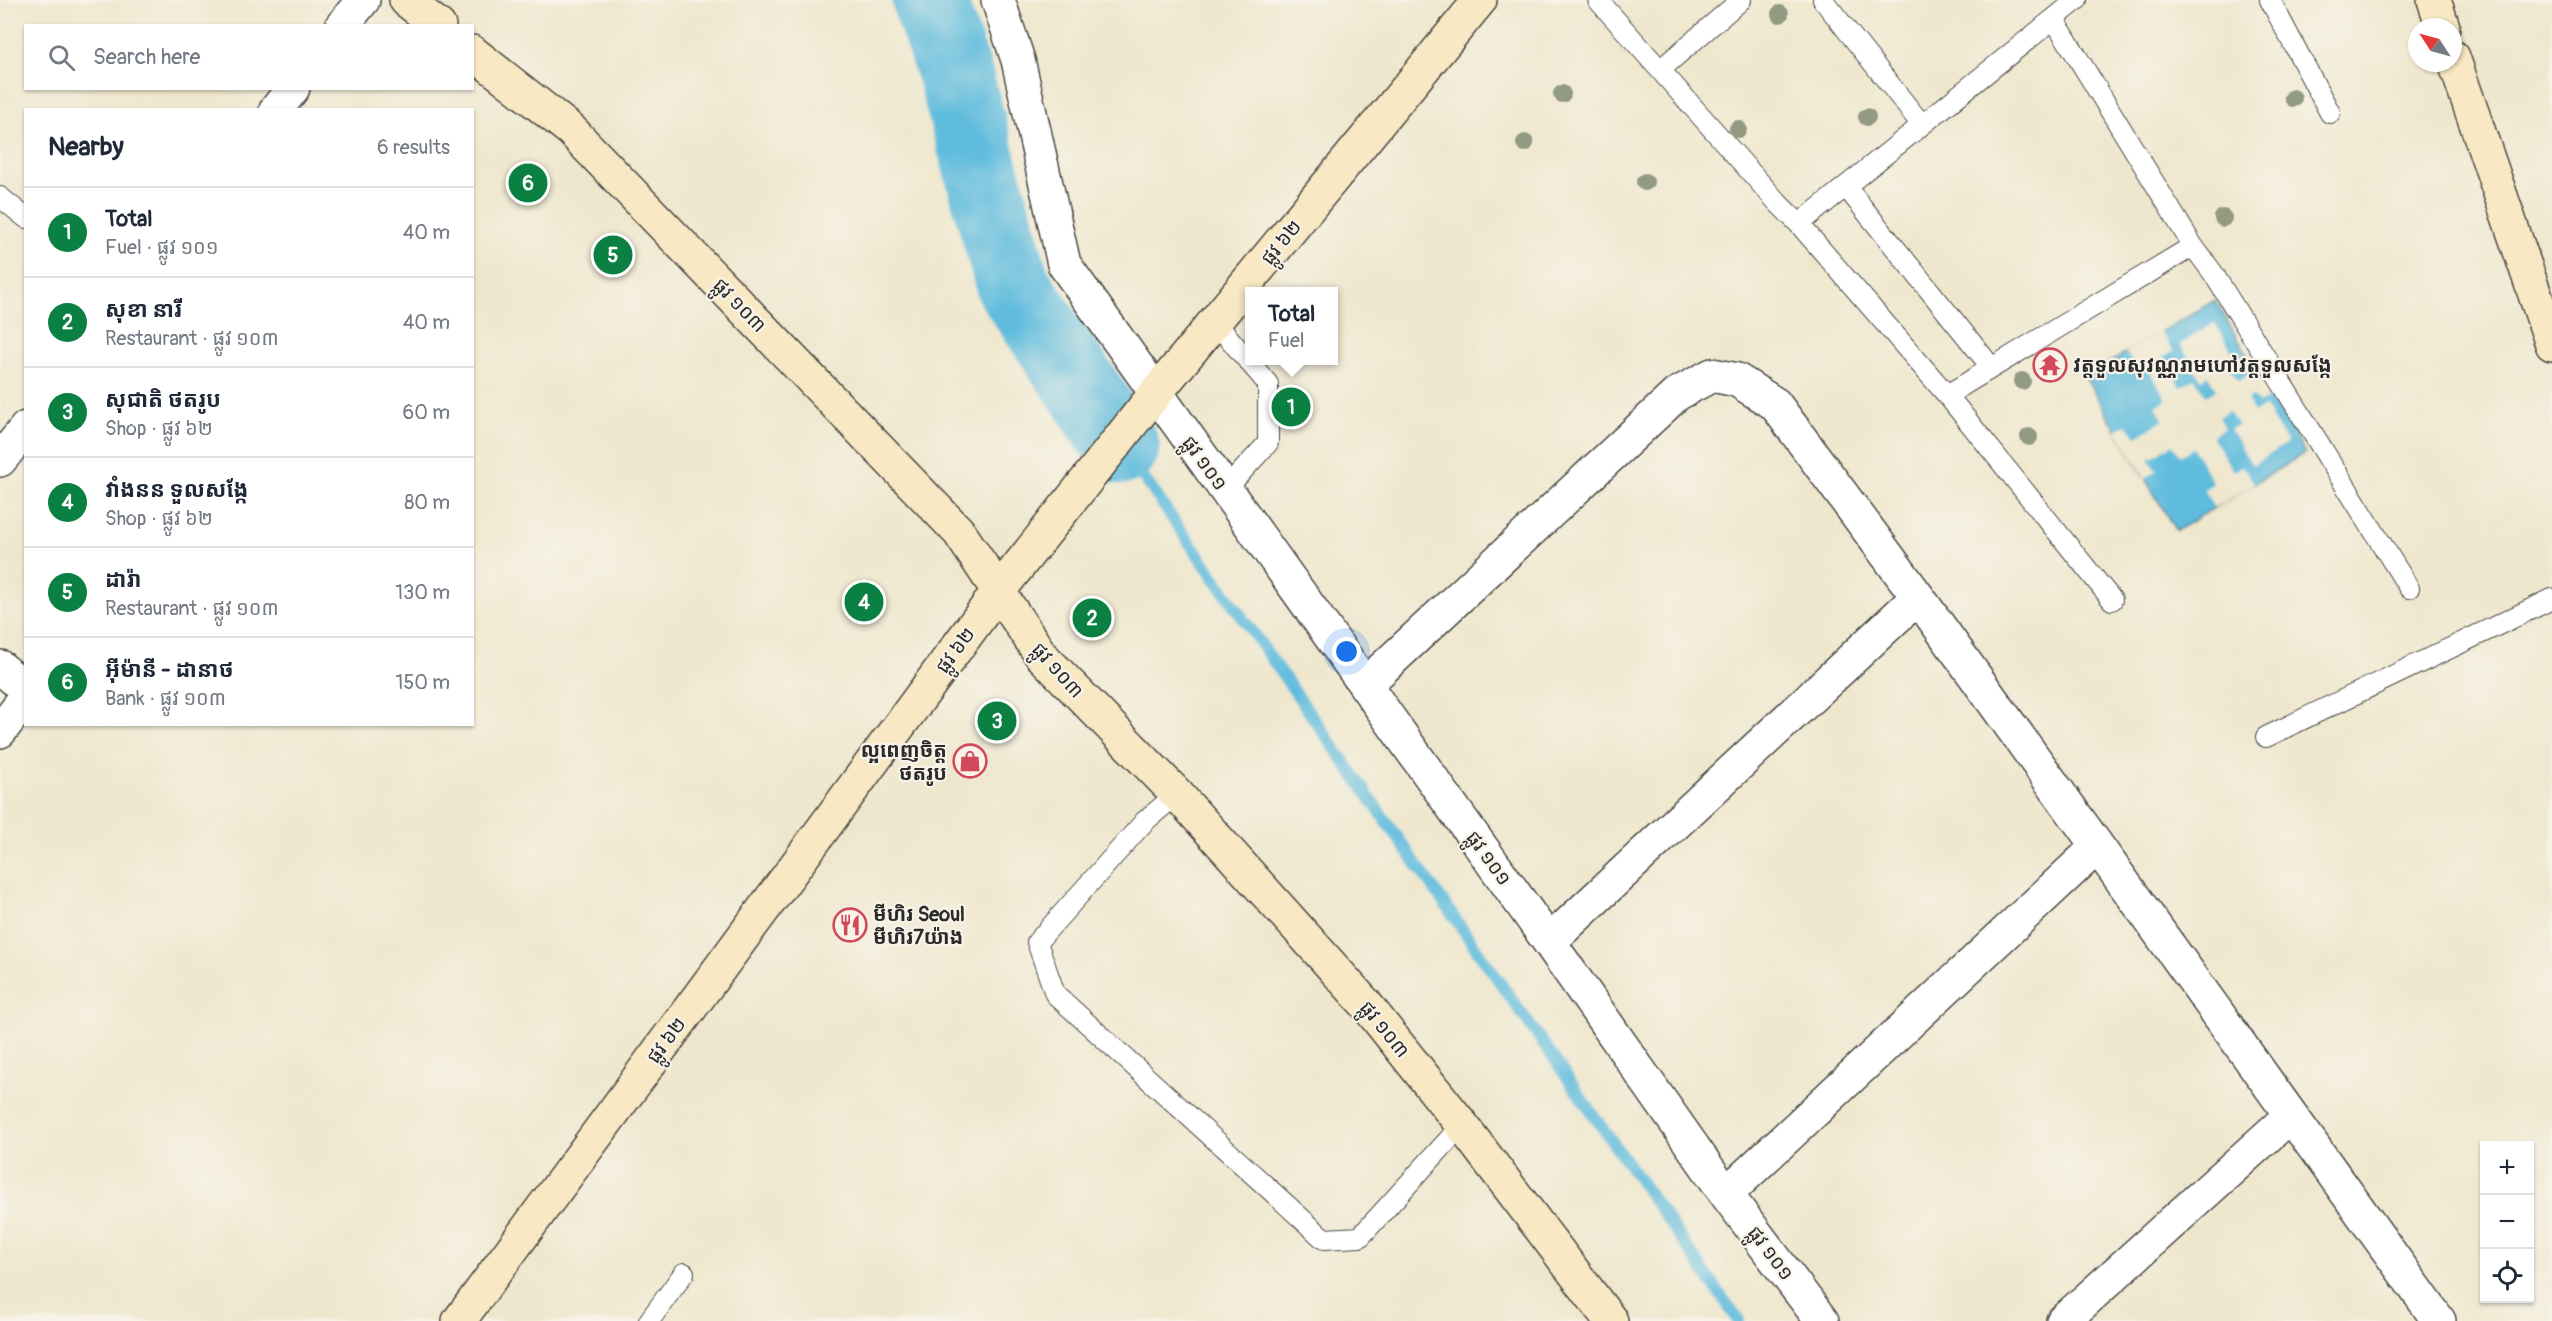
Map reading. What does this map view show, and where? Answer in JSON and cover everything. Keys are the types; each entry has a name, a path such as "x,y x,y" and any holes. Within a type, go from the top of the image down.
{"street":[{"path":"344,24 363,0"},
{"path":"406,0 436,24"},
{"name":"ផ្លូវ ១០១","path":"998,0 1018,60 1064,264 1549,942 1726,1194 1822,1321"},
{"name":"ផ្លូវ ៦២","path":"459,1321 998,592 1155,394 1480,0"},
{"path":"2433,0 2440,18"},
{"name":"ផ្លូវ ១០៣","path":"474,54 571,130 959,532 1041,656 1177,794 1364,1002 1462,1125 1611,1321"},
{"path":"2458,72 2552,344"},
{"path":"277,108 291,90"},
{"path":"1365,685 1677,394 1712,375 1737,380 1775,404 1918,597 2439,1321"},
{"path":"0,460 24,430"},
{"path":"1549,942 1918,597"},
{"path":"0,668 20,684 24,693 19,706 0,730"},
{"path":"1726,1194 2097,847"},
{"path":"2063,1321 2290,1116"}],"lane":[{"path":"1598,0 1799,224 1947,395 2112,600"},
{"path":"1661,69 1740,0"},
{"path":"1823,0 1922,125"},
{"path":"1799,224 2077,0"},
{"path":"2270,0 2330,113"},
{"path":"2054,19 2193,246 2213,273 2409,588"},
{"path":"1846,187 1992,368"},
{"path":"0,197 24,216"},
{"path":"1947,395 2193,246"},
{"path":"1215,322 1245,357"},
{"path":"1225,490 1268,443 1268,384 1252,365"},
{"path":"2266,737 2552,599"},
{"path":"1177,794 1145,821 1037,942 1055,994 1324,1239 1360,1237 1462,1125"},
{"path":"649,1321 684,1273"}],"water":[{"path":"2215,300 2305,453 2176,531 2085,377"}],"pier":[{"path":"2215,323 2237,360 2229,366 2238,381 2256,370 2272,396 2259,404 2253,396 2247,399 2254,412 2265,407 2287,443 2252,465 2230,429 2238,425 2229,411 2218,417 2224,428 2212,437 2233,471 2242,466 2255,484 2214,508 2204,490 2213,483 2193,448 2180,456 2173,444 2149,459 2157,471 2145,478 2116,430 2127,424 2136,437 2164,420 2156,406 2167,400 2147,367 2139,372 2126,352 2161,331 2173,351 2163,358 2181,387 2195,379 2206,396 2216,390 2208,375 2201,379 2180,344"}],"waterway":[{"path":"929,0 956,78 1013,285 1122,447"},
{"path":"1122,447 1739,1321"}],"place":[{"name":"អ៊ីម៉ានី - ដានាថ","path":"528,183"},
{"name":"ដារ៉ា","path":"613,255"},
{"name":"វត្តទួលសុវណ្ណរាមហៅវត្តទួលសង្កែ","path":"2050,365"},
{"name":"Total","path":"1291,407"},
{"name":"វាំងនន ទួលសង្កែ","path":"864,602"},
{"name":"សុខា នារី","path":"1092,618"},
{"name":"សុជាតិ ថតរូប","path":"997,721"},
{"name":"ល្អពេញចិត្ត ថតរូប","path":"970,761"},
{"name":"មីហិរ Seoul មីហិរ7យ៉ាង","path":"850,925"}]}
